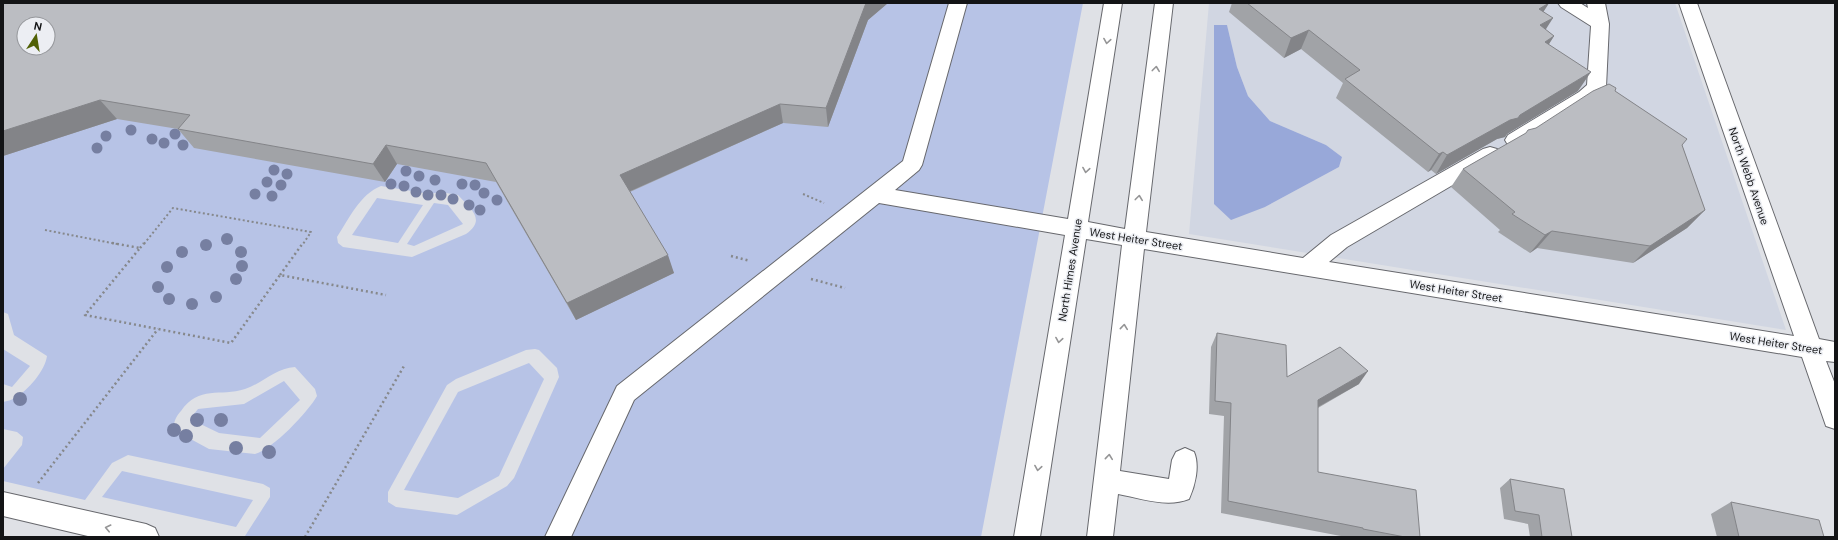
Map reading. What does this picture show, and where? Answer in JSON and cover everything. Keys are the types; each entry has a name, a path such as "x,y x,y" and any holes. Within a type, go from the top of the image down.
{"street":[{"path":"558,537 625,393 912,165 958,3"},
{"name":"North Himes Avenue","path":"1028,537 1113,3"},
{"path":"1100,537 1134,238 1164,3"},
{"path":"1567,3 1600,24"},
{"path":"1307,267 1340,241 1510,143 1586,96 1596,87 1600,24 1596,3"},
{"name":"North Webb Avenue","path":"1688,3 1835,418"},
{"name":"West Heiter Street","path":"875,194 1076,229 1835,352"},
{"path":"1106,480 1158,490 1180,490 1185,460"},
{"path":"3,504 146,537"}],"path":[{"path":"803,194 828,204"},
{"path":"173,208 311,232 231,343 84,315 140,248 173,208"},
{"path":"45,230 140,248"},
{"path":"731,256 756,263"},
{"path":"280,275 386,295"},
{"path":"805,278 845,288"},
{"path":"36,485 158,329"},
{"path":"305,537 404,366"}],"shaded area":[{"path":"3,3 1083,3 981,537 248,537 245,536 270,497 270,488 263,484 128,455 112,463 85,500 3,481 3,469 22,445 23,437 17,432 3,429 3,402 15,398 35,380 46,362 47,356 14,335 8,314 3,312","holes":["381,186 430,194 440,192 458,195 474,214 476,219 475,224 466,234 412,257 343,247 338,243 337,237 361,201","526,350 539,350 557,368 559,377 514,478 507,486 457,515 396,507 388,502 388,492 447,385 456,379","295,367 315,389 317,396 298,420 280,438 262,451 255,454 209,449 174,430 174,422 178,415 188,403 195,398 210,393 245,389 282,370"]},
{"path":"1209,3 1675,3 1786,330 1189,234","holes":["1214,25 1227,25 1237,67 1248,96 1270,121 1326,145 1342,157 1339,167 1265,207"]},
{"path":"1214,25 1227,25 1237,67 1248,96 1270,121 1326,145 1342,157 1339,167 1265,207 1231,220 1214,204"},
{"path":"377,198 423,205 398,243 352,235"},
{"path":"434,203 448,205 463,224 414,246 407,244"},
{"path":"3,349 30,366 12,387 3,384"},
{"path":"529,363 544,379 499,476 458,498 404,490 458,392"},
{"path":"284,381 300,400 260,438 219,433 190,419 198,409 244,404"},
{"path":"122,471 253,500 236,527 102,497"}],"building":[{"path":"3,3 866,3 826,108 780,104 620,175 668,255 567,303 486,163 386,145 373,164 178,129 190,115 100,100 3,131"},
{"path":"1247,3 1549,3 1539,9 1553,18 1540,25 1554,36 1545,42 1591,72 1520,115 1518,118 1510,120 1447,155 1443,152 1439,154 1345,79 1360,70 1309,30 1291,38"},
{"path":"1609,84 1616,88 1615,91 1687,139 1682,145 1705,210 1650,246 1552,231 1545,235 1512,214 1515,212 1463,169 1526,133 1528,130 1536,128 1593,91"},
{"path":"1217,333 1286,345 1287,377 1340,347 1368,371 1318,400 1318,472 1416,490 1420,537 1405,537 1228,501 1231,403 1215,401"},
{"path":"1510,479 1564,489 1572,537 1542,537 1539,515 1515,511"},
{"path":"1731,502 1819,520 1824,537 1739,537"}]}
